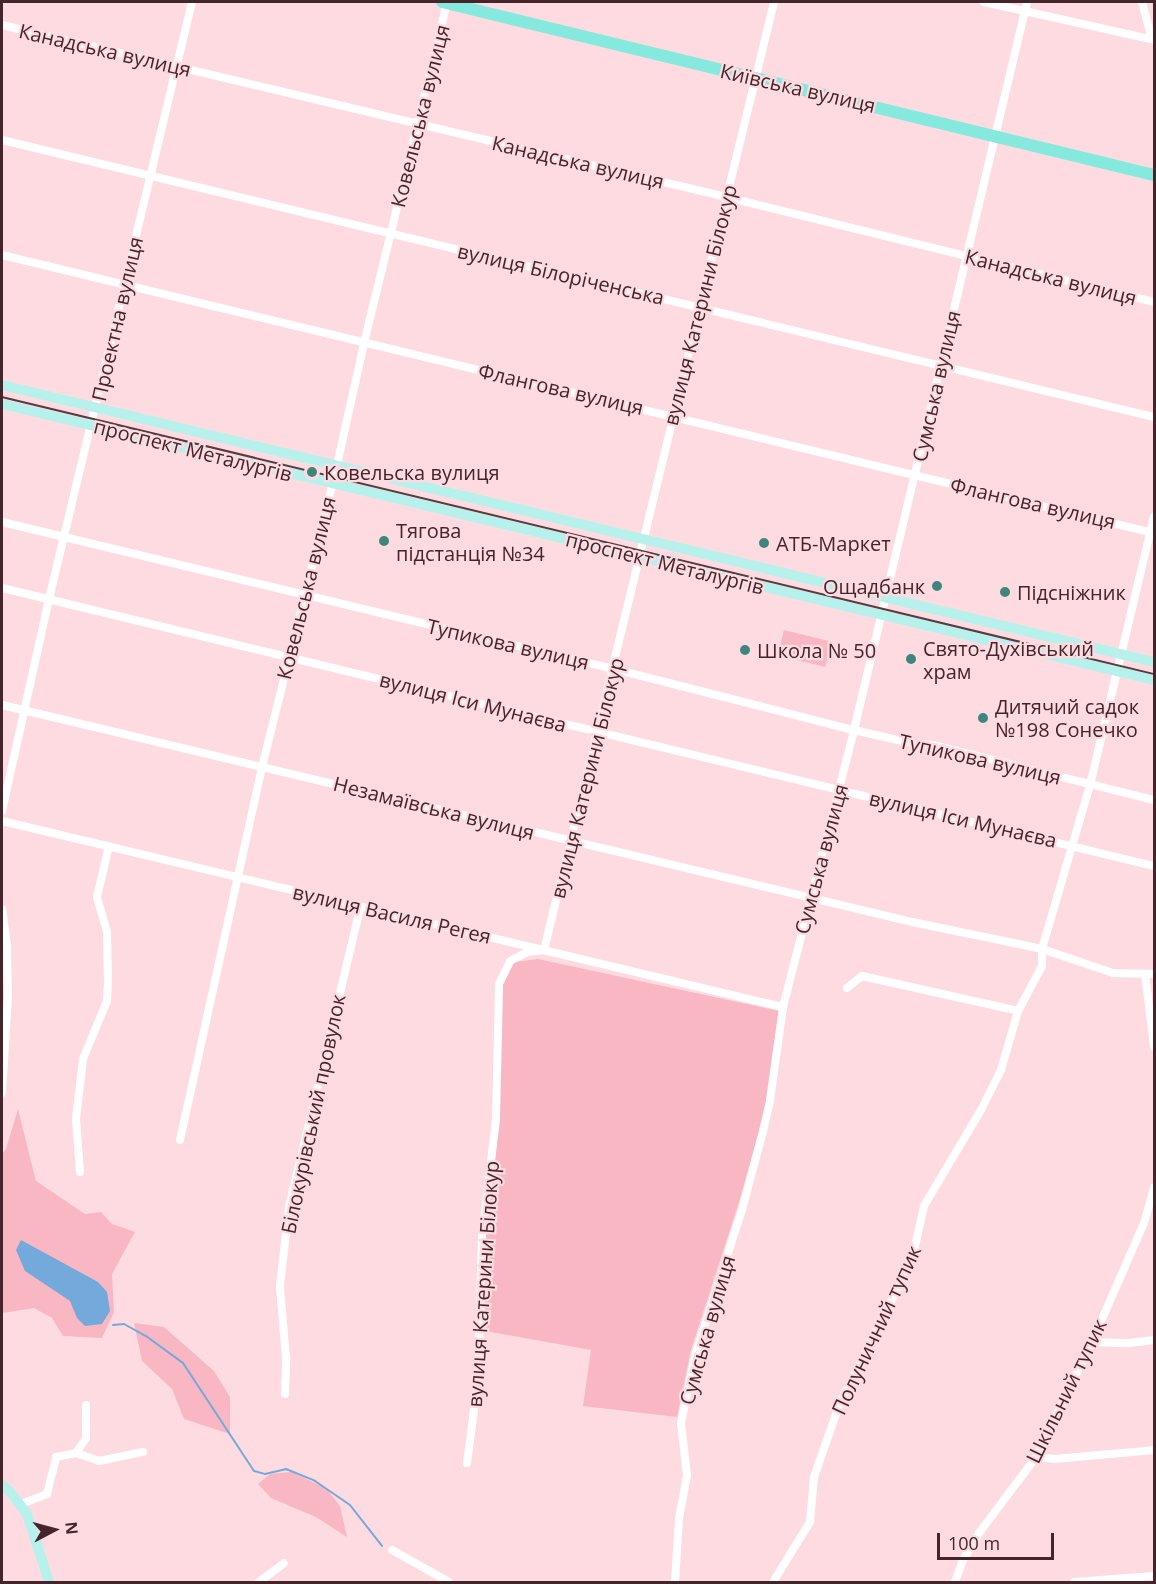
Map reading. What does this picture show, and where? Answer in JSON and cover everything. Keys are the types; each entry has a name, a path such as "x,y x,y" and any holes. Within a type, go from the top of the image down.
{"highway":[{"name":"Київська вулиця","path":"451,3 1155,175"}],"main road":[{"name":"проспект Металургів","path":"2,385 1155,662"},
{"name":"проспект Металургів","path":"2,404 1155,681"},
{"path":"2,1485 21,1504 33,1527 49,1582"}],"street":[{"name":"Проектна вулиця","path":"2,812 49,600 192,2"},
{"name":"вулиця Катерини Білокур","path":"467,1463 477,1380 482,1237 496,1120 499,984 510,961 528,952 544,950 774,2"},
{"path":"984,2 1153,39 1142,2"},
{"name":"Сумська вулиця","path":"675,1582 679,1519 687,1475 681,1423 695,1356 742,1210 763,1131 770,1100 783,1007 854,730 1027,2"},
{"name":"Ковельська вулиця","path":"180,1140 262,767 303,595 333,483 417,124 451,3"},
{"name":"Канадська вулиця","path":"2,25 726,197 1155,302"},
{"name":"вулиця Білоріченська","path":"2,140 1155,417"},
{"name":"Флангова вулиця","path":"2,255 1153,532"},
{"name":"Полуничний тупик","path":"773,1582 810,1522 814,1477 841,1400 912,1260 924,1206 981,1110 1001,1070 1018,1011 1042,966 1042,950 1090,785 1155,517"},
{"name":"Тупикова вулиця","path":"2,522 614,669 854,730 915,744 933,745 1155,800"},
{"name":"вулиця Іси Мунаєва","path":"2,588 1155,866"},
{"name":"Незамаївська вулиця","path":"2,705 810,898 1042,950 1113,973 1155,974"},
{"name":"вулиця Василя Регея","path":"2,821 783,1007"},
{"path":"80,1172 76,1127 83,1059 106,1001 108,984 108,932 97,897 110,846"},
{"name":"Білокурівський провулок","path":"285,1394 286,1358 280,1286 289,1208 360,908"},
{"path":"2,909 7,946 8,997 2,1094"},
{"path":"1145,974 1155,1046"},
{"path":"847,988 862,976 1018,1011"},
{"name":"Шкільний тупик","path":"955,1582 963,1560 979,1533 1036,1457 1092,1342 1144,1223 1155,1187"},
{"path":"1144,1223 1155,1222"},
{"path":"1092,1342 1129,1343 1155,1340"},
{"path":"76,1453 87,1437 86,1405"},
{"path":"1036,1457 1054,1459 1155,1450"},
{"path":"21,1504 47,1494 56,1457 76,1453 99,1461 143,1452"},
{"path":"392,1550 449,1582"},
{"path":"259,1582 284,1563"},
{"path":"1074,1582 1155,1576"}],"shaded area":[{"path":"784,630 832,642 825,667 778,655"},
{"path":"538,959 779,1011 768,1099 739,1202 691,1350 677,1417 583,1406 591,1350 485,1331 486,1226 503,978 515,962"},
{"path":"18,1109 36,1181 85,1214 101,1212 112,1224 135,1232 112,1274 114,1312 102,1338 63,1336 52,1318 34,1308 2,1313 2,1154 6,1149"},
{"path":"134,1323 164,1327 214,1371 230,1397 230,1434 184,1419 172,1389 142,1361"},
{"path":"291,1472 326,1488 340,1506 347,1537 316,1517 271,1498 258,1484 270,1474"}],"water":[{"path":"21,1240 98,1282 107,1292 110,1311 102,1324 85,1326 77,1318 70,1301 25,1271 16,1250"}],"waterway":[{"path":"113,1325 124,1324 146,1336 183,1363 254,1471 265,1474 286,1469 315,1481 350,1505 382,1546"}],"tram line":[{"path":"2,397 1154,674"}],"place":[{"name":"Ковельска вулиця","path":"312,472"},
{"name":"Тягова пiдстанцiя №34","path":"384,541"},
{"name":"АТБ-Маркет","path":"764,543"},
{"name":"Ощадбанк","path":"937,586"},
{"name":"Підсніжник","path":"1005,592"},
{"name":"Школа № 50","path":"745,650"},
{"name":"Свято-Духівський храм","path":"911,659"},
{"name":"Дитячий садок №198 Сонечко","path":"983,718"}]}
